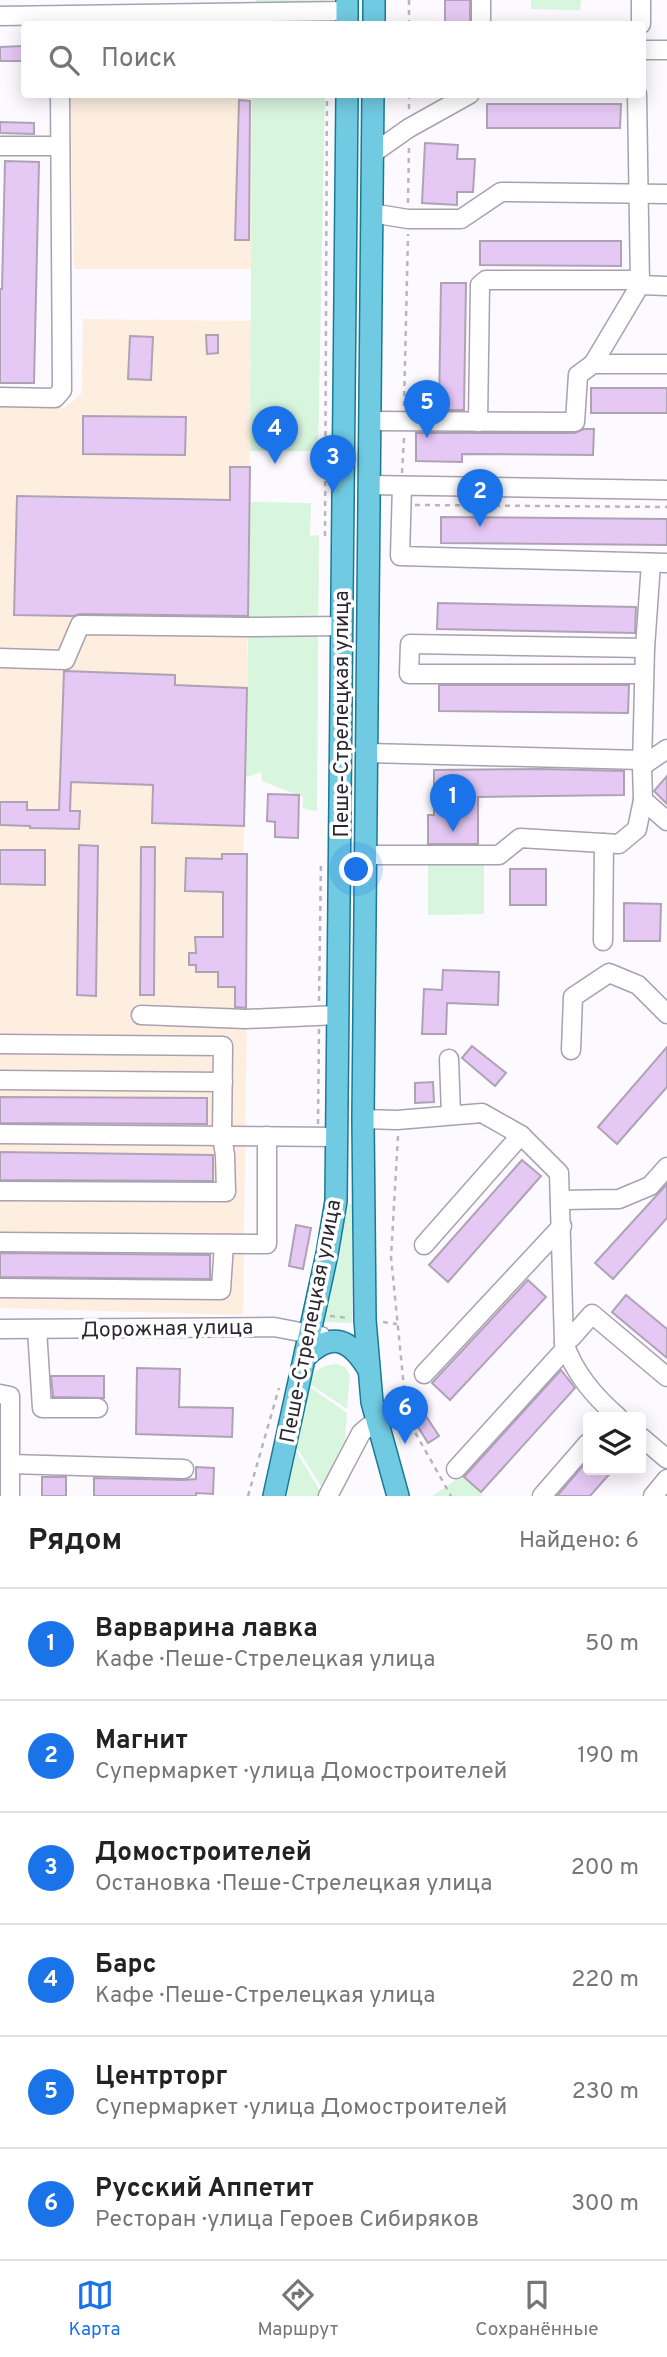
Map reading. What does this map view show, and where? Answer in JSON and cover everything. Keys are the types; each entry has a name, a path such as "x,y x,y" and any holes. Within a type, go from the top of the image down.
{"main road":[{"path":"374,0 374,21"},
{"name":"Пеше-Стрелецкая улица","path":"274,1496 336,1201 328,1137 329,1016 342,626 346,98"},
{"name":"Пеше-Стрелецкая улица","path":"373,98 363,1119 365,1320 376,1424 398,1496"},
{"path":"304,1357 316,1346 331,1341 354,1349 370,1372"}],"street":[{"path":"481,0 481,21"},
{"path":"641,0 641,21"},
{"path":"0,16 22,8 60,20 148,7 347,12"},
{"path":"646,50 667,50"},
{"path":"0,397 55,398 62,390 60,98"},
{"path":"372,154 409,128 463,98"},
{"path":"369,421 575,422 578,375 593,364 640,283 638,98"},
{"path":"0,146 60,146"},
{"path":"371,213 408,219 461,219 501,192 667,194"},
{"path":"478,422 480,285 486,280 640,283 667,286"},
{"path":"593,364 667,364"},
{"path":"369,485 667,490"},
{"path":"367,855 499,855 520,838 619,844 637,829 643,800 645,648 659,563 400,556 402,486"},
{"path":"0,658 65,660 79,625 342,626"},
{"path":"644,674 409,674 410,644 645,648"},
{"path":"466,674 467,645"},
{"path":"368,753 642,763 667,750"},
{"path":"643,800 667,821"},
{"path":"603,941 604,843"},
{"path":"571,1050 573,997 609,973 638,985 667,1014"},
{"path":"141,1015 246,1019 329,1016"},
{"path":"0,1044 223,1046 222,1136 226,1192 0,1191"},
{"path":"449,1059 451,1115"},
{"path":"0,1080 223,1082"},
{"path":"363,1119 482,1113 521,1135 559,1173 565,1346 570,1361 588,1388 610,1412"},
{"path":"0,1134 328,1137"},
{"path":"424,1245 521,1135"},
{"path":"0,1242 267,1244 267,1136"},
{"path":"560,1200 620,1199 650,1186 667,1167"},
{"path":"424,1374 562,1226"},
{"path":"0,1288 222,1290 224,1244"},
{"path":"456,1469 592,1314 667,1377"},
{"name":"Дорожная улица","path":"0,1329 274,1327 310,1333 331,1341"},
{"path":"37,1329 42,1408 98,1408"},
{"path":"0,1394 10,1396 10,1496"},
{"path":"328,1496 361,1433 376,1424"},
{"path":"646,1441 667,1459"},
{"path":"542,1496 583,1449"},
{"path":"10,1464 184,1469"},
{"path":"653,1496 667,1479"}],"path":[{"path":"409,0 409,21"},
{"path":"325,535 327,98"},
{"path":"402,486 409,98"},
{"path":"401,505 667,507"},
{"path":"321,849 329,1016 328,1137"},
{"path":"398,1136 391,1257 407,1418 451,1496"},
{"path":"248,1496 281,1381"}],"shaded area":[{"path":"70,98 252,98 251,269 74,269"},
{"path":"83,319 251,321 243,854 247,854 247,987 242,987 241,995 247,995 243,1315 0,1308 0,407 64,408 82,393"}],"green space":[{"path":"256,0 326,0 326,21 254,21"},
{"path":"531,0 581,0 580,10 531,9"},
{"path":"252,98 325,98 318,451 250,451"},
{"path":"250,502 311,503 310,536 319,535 317,811 303,809 303,797 262,781 261,772 246,777"},
{"path":"428,863 484,863 484,914 428,915"},
{"path":"352,1204 352,1323 323,1322 345,1205"},
{"path":"337,1364 345,1367 350,1375 347,1409 310,1384 319,1369"},
{"path":"310,1387 347,1413 344,1452 324,1491 297,1448"},
{"path":"296,1451 322,1494 321,1496 287,1496"},
{"path":"463,1475 483,1496 432,1496"}],"building":[{"path":"445,0 470,0 470,21 445,21"},
{"path":"21,46 21,61 0,61 0,47"},
{"path":"239,100 250,101 249,240 235,240"},
{"path":"487,104 621,104 620,128 487,128"},
{"path":"0,122 34,123 34,134 0,133"},
{"path":"425,143 458,145 457,159 475,159 473,192 457,192 457,205 422,203"},
{"path":"5,161 39,162 34,383 0,383 0,289"},
{"path":"480,241 621,241 621,266 480,265"},
{"path":"441,283 466,283 464,410 439,410"},
{"path":"206,335 218,335 218,353 207,354"},
{"path":"130,336 153,337 151,380 128,379"},
{"path":"591,388 667,388 667,413 591,413"},
{"path":"83,416 186,417 185,455 83,454"},
{"path":"594,429 593,455 462,454 462,462 416,461 416,433 575,433"},
{"path":"230,467 250,467 248,616 14,615 17,496 230,500"},
{"path":"441,517 667,519 667,545 441,543"},
{"path":"438,603 636,607 635,633 437,629"},
{"path":"64,671 175,675 175,685 247,688 244,826 152,823 153,785 71,782 70,811 80,811 79,829 0,825 0,802 27,802 27,810 59,810"},
{"path":"439,685 629,685 628,713 439,711"},
{"path":"434,770 624,771 624,795 478,797 478,844 428,844 428,815 434,815"},
{"path":"667,776 667,804 654,791"},
{"path":"268,794 299,795 298,838 275,837 275,822 267,821"},
{"path":"79,845 98,846 96,996 77,995"},
{"path":"141,847 155,847 154,995 140,995"},
{"path":"0,850 45,850 45,885 0,884"},
{"path":"222,854 247,854 246,1008 235,1007 235,987 218,987 218,972 196,972 196,965 189,965 189,953 196,953 195,937 223,937 223,892 185,891 186,858 222,859"},
{"path":"510,869 546,869 546,905 510,905"},
{"path":"624,903 661,904 660,941 624,941"},
{"path":"443,970 499,972 498,1005 447,1003 446,1034 422,1034 424,989 442,990"},
{"path":"472,1046 506,1073 495,1086 462,1058"},
{"path":"667,1047 667,1087 617,1144 598,1127"},
{"path":"433,1082 434,1102 415,1103 415,1083"},
{"path":"0,1097 207,1098 207,1124 0,1123"},
{"path":"0,1152 213,1155 213,1181 0,1180"},
{"path":"522,1160 541,1176 448,1282 429,1265"},
{"path":"667,1184 667,1218 613,1279 595,1263"},
{"path":"296,1225 311,1228 303,1269 289,1266"},
{"path":"0,1253 210,1255 210,1279 0,1277"},
{"path":"528,1280 546,1297 450,1400 432,1383"},
{"path":"626,1295 667,1329 667,1358 612,1312"},
{"path":"137,1368 180,1369 179,1407 233,1408 232,1437 136,1434"},
{"path":"561,1370 575,1388 481,1492 464,1477"},
{"path":"51,1376 104,1376 104,1398 53,1397"},
{"path":"422,1410 439,1436 428,1443 412,1417"},
{"path":"583,1466 583,1475 609,1475 590,1496 557,1496"},
{"path":"196,1467 214,1468 213,1494 94,1496 94,1478 196,1479"},
{"path":"42,1477 66,1477 66,1496 42,1496"}],"place":[{"name":"Центрторг","path":"427,438"},
{"name":"Барс","path":"275,464"},
{"name":"Домостроителей","path":"333,493"},
{"name":"Магнит","path":"480,527"},
{"name":"Варварина лавка","path":"453,832"},
{"name":"Русский Аппетит","path":"405,1444"}]}
